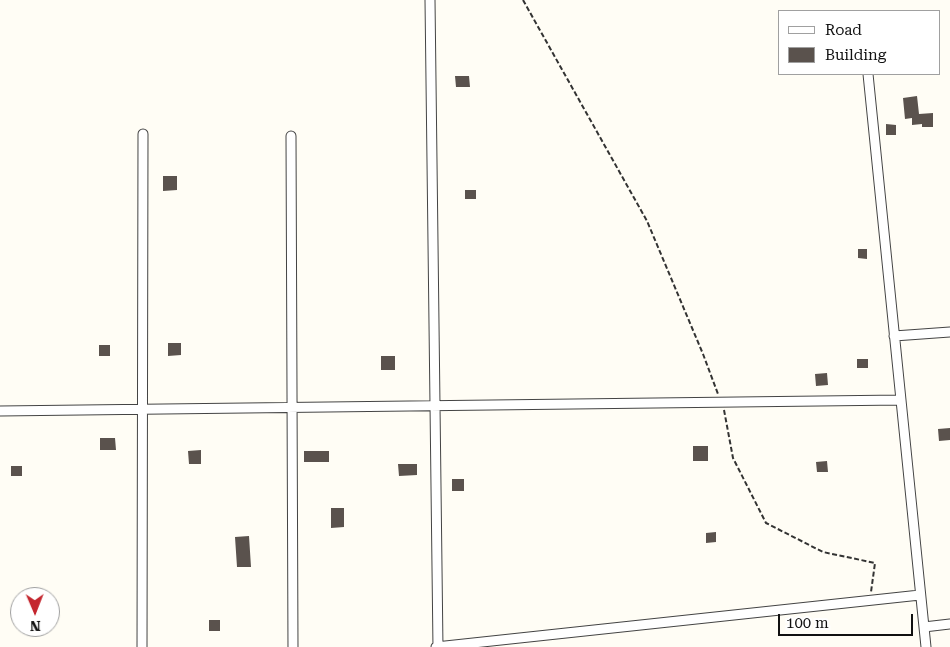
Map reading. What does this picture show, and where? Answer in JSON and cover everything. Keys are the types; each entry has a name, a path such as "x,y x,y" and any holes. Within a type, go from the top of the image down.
{"street":[{"path":"430,0 437,647 920,595"},
{"path":"868,75 926,647"},
{"path":"142,647 143,134"},
{"path":"291,136 293,647"},
{"path":"894,336 950,332"},
{"path":"0,411 901,400"},
{"path":"924,627 950,624"}],"path":[{"path":"523,0 647,221 703,354 721,402 726,416 733,458 766,523 823,552 875,563 870,601"}],"building":[{"path":"455,76 469,76 470,87 456,87"},
{"path":"917,96 919,114 933,113 933,127 922,127 922,124 912,125 912,118 905,119 903,98"},
{"path":"886,124 896,125 896,135 886,135"},
{"path":"163,176 177,176 177,190 163,191"},
{"path":"465,190 476,190 476,199 465,199"},
{"path":"858,249 867,249 867,259 858,258"},
{"path":"168,343 181,343 181,355 168,356"},
{"path":"99,345 110,345 110,356 99,356"},
{"path":"381,356 395,356 395,370 381,370"},
{"path":"857,359 868,359 868,368 857,368"},
{"path":"827,373 828,385 816,386 815,374"},
{"path":"950,428 950,440 939,441 938,429"},
{"path":"100,438 115,438 116,450 100,450"},
{"path":"693,446 708,446 708,461 693,461"},
{"path":"201,450 201,464 189,464 188,451"},
{"path":"304,451 329,451 329,462 304,462"},
{"path":"827,461 828,472 817,472 816,462"},
{"path":"398,464 417,464 417,475 399,476"},
{"path":"11,466 22,466 22,476 11,476"},
{"path":"452,479 464,479 464,491 452,491"},
{"path":"331,508 344,508 344,527 331,528"},
{"path":"716,532 716,542 706,543 706,533"},
{"path":"249,536 251,567 237,567 235,537"},
{"path":"209,620 220,620 220,631 209,631"}]}
